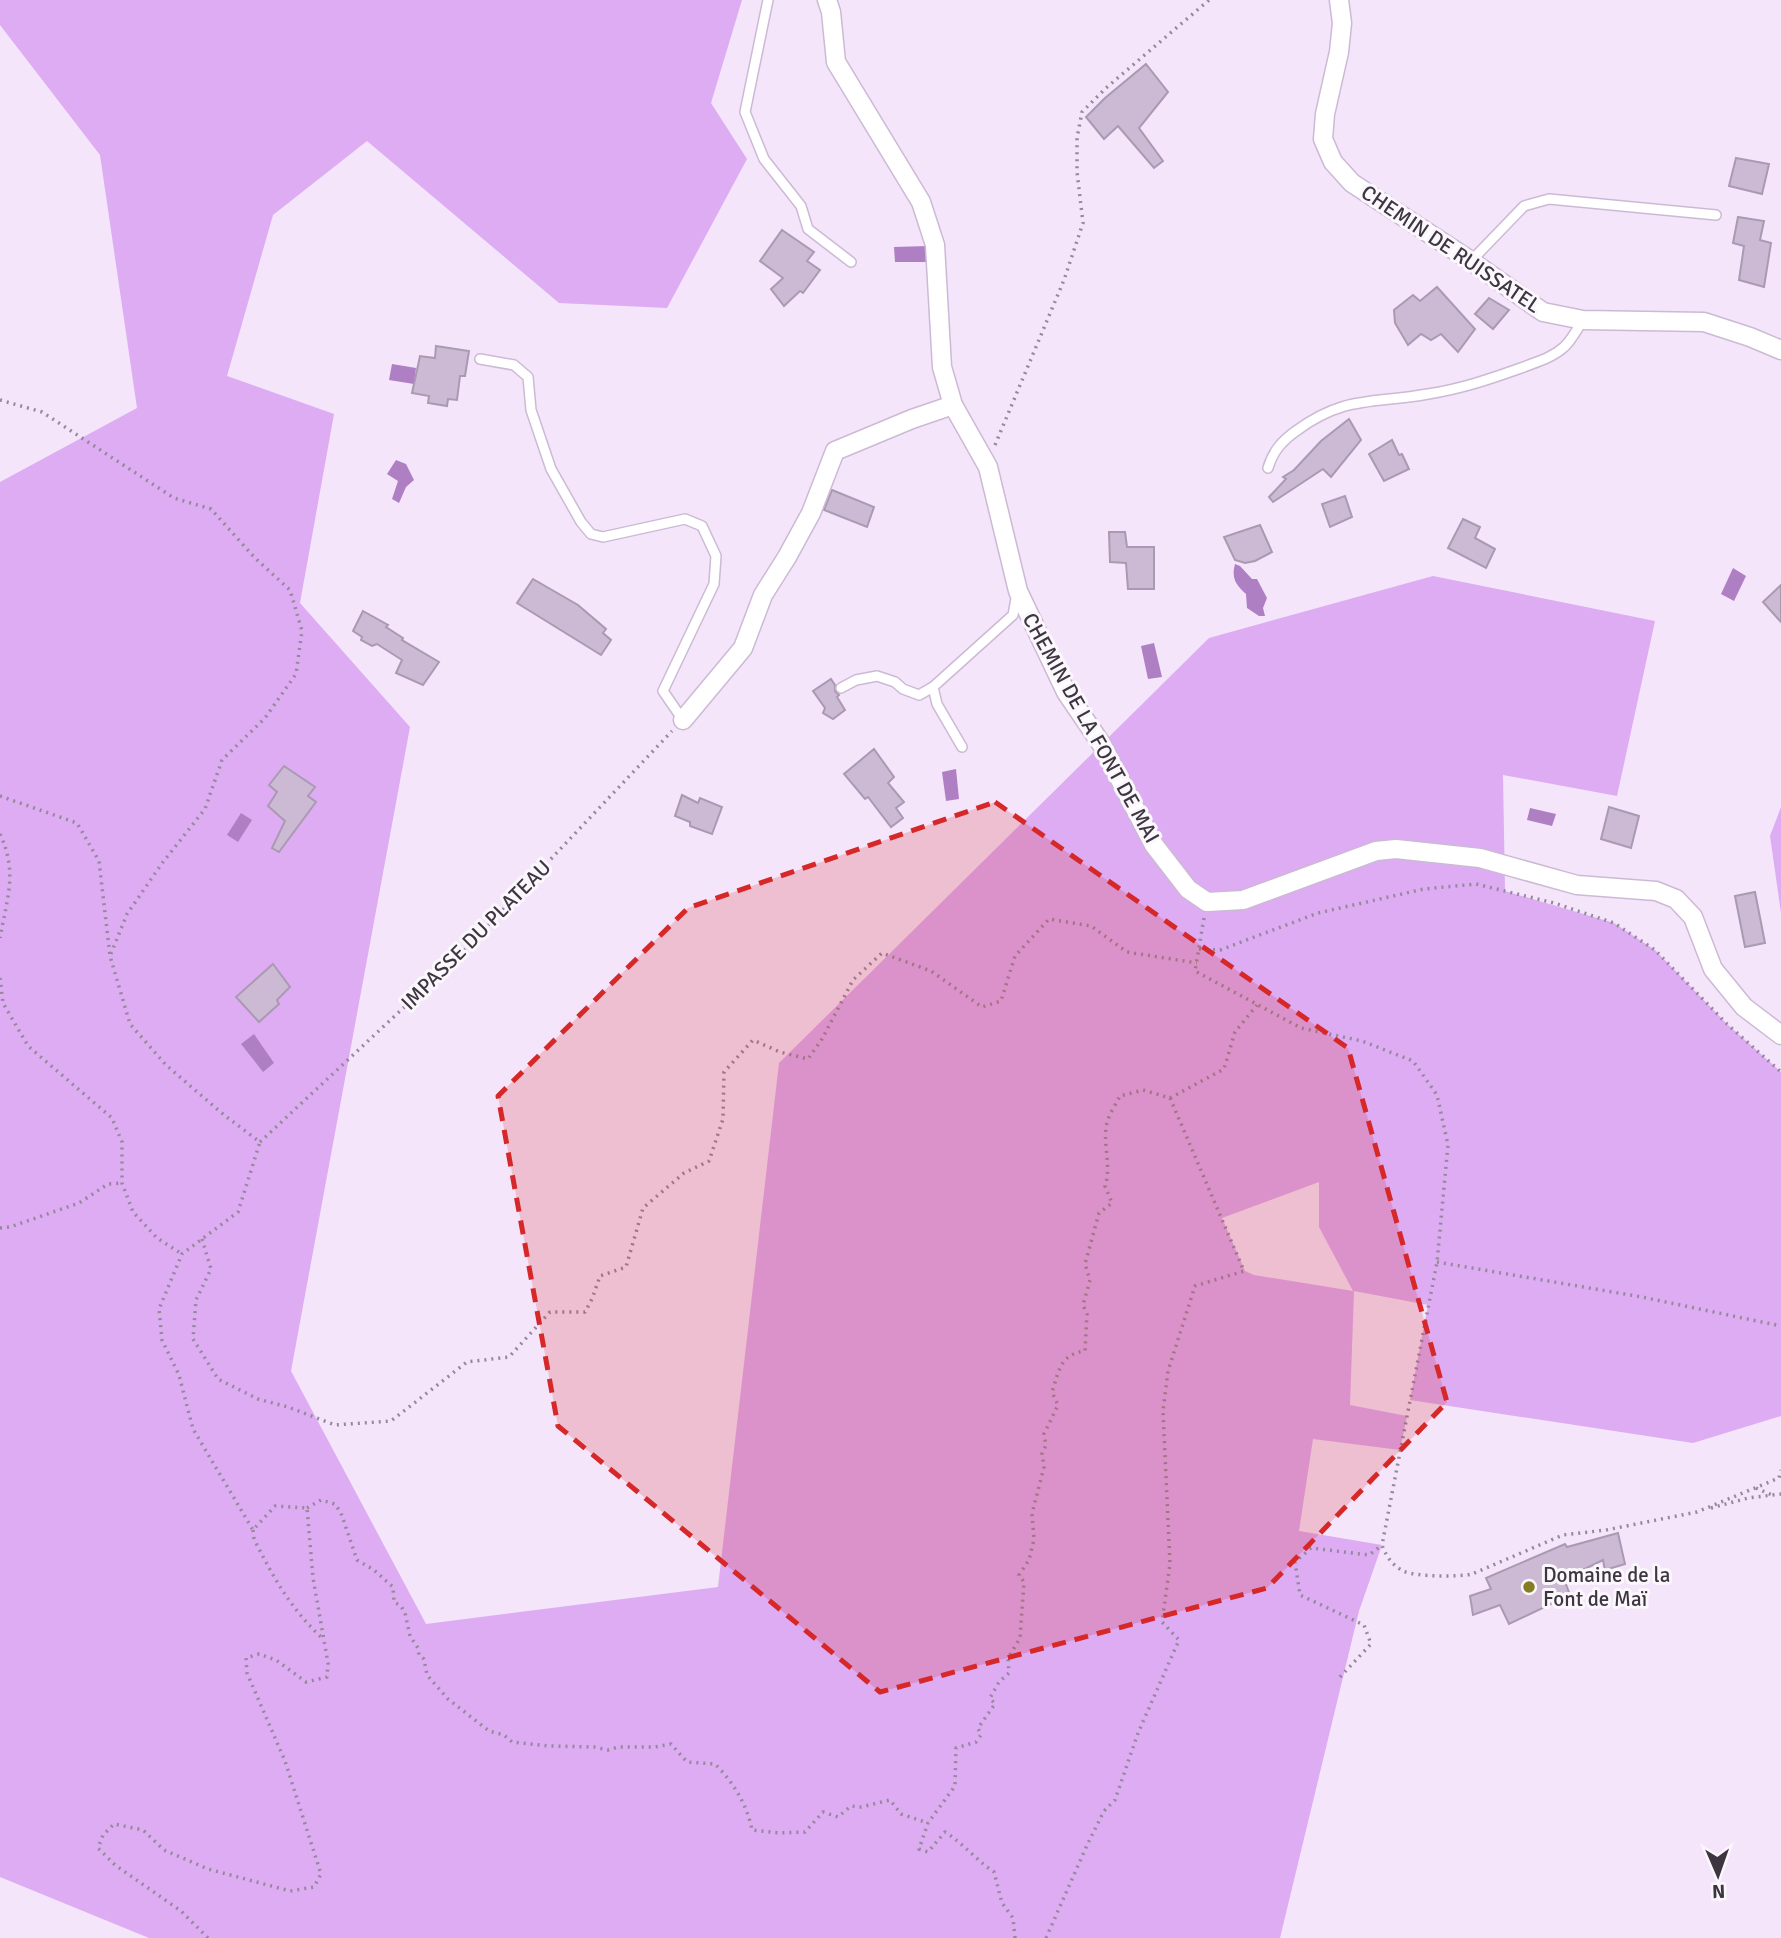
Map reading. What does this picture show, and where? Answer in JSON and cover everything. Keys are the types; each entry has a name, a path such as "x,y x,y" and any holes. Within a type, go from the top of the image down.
{"street":[{"name":"CHEMIN DE LA FONT DE MAI","path":"827,0 831,12 836,62 920,202 934,245 942,367 953,405 988,467 1018,592 1066,692 1102,745 1154,845 1188,889 1207,902"},
{"name":"CHEMIN DE RUISSATEL","path":"1339,0 1342,23 1339,52 1325,114 1323,139 1332,162 1352,183 1471,261 1542,312 1583,320 1704,323 1781,350"},
{"path":"683,720 743,648 762,595 788,557 811,513 835,451 953,405"},
{"path":"1207,902 1243,900 1376,850 1396,849 1480,858 1577,885 1656,891 1676,899 1693,917 1713,969 1744,1007 1781,1035"}],"lane":[{"path":"768,0 745,111 764,159 802,206 808,229 852,262"},
{"path":"1471,261 1524,206 1549,199 1716,215"},
{"path":"1268,468 1272,454 1284,439 1314,417 1335,407 1472,386 1550,357 1567,344 1583,320"},
{"path":"481,359 514,365 528,377 531,410 551,469 580,522 592,534 603,537 685,519 702,526 716,556 714,584 663,691 683,720"},
{"path":"842,688 856,680 877,676 919,695 933,687 1013,615 1018,592"},
{"path":"933,687 937,704 962,747"}],"path":[{"path":"988,467 999,432 1064,280 1083,223 1076,138 1082,112 1106,88 1209,0"},
{"path":"0,400 42,412 174,498 211,509 255,558 290,590 302,631 296,674 265,718 222,760 205,809 163,862 127,914 110,956"},
{"name":"IMPASSE DU PLATEAU","path":"260,1142 461,954 683,720"},
{"path":"0,796 77,823 99,862 110,956 130,1024 166,1065 260,1142 238,1212 182,1254 159,1309 162,1340 179,1375 193,1429 253,1530 254,1539 286,1598 301,1618 324,1640"},
{"path":"0,834 12,875 0,938"},
{"path":"1199,949 1220,950 1318,913 1424,889 1476,884 1554,902 1614,923 1655,950 1727,1024 1781,1072"},
{"path":"1207,902 1195,971 1301,1028 1363,1041 1413,1061 1437,1096 1448,1145 1437,1262 1382,1545 1388,1559 1405,1572 1457,1577 1472,1574 1563,1535 1606,1530 1697,1512 1748,1498 1781,1494"},
{"path":"202,1239 211,1269 196,1300 193,1339 218,1379 258,1399 335,1425 391,1421 467,1362 509,1357 550,1312 585,1312 600,1276 626,1267 643,1208 684,1173 709,1161 723,1119 724,1072 753,1040 780,1052 808,1059 822,1039 853,980 882,953 931,971 982,1007 1001,1001 1015,956 1049,919 1091,926 1127,952 1197,963"},
{"path":"0,978 3,1003 28,1045 112,1118 122,1142 122,1183 133,1212 157,1238 182,1254"},
{"path":"1015,1938 1013,1918 1002,1903 994,1872 978,1861 963,1843 945,1832 929,1852 919,1849 928,1823 955,1786 956,1748 976,1742 981,1735 978,1728 995,1704 990,1698 999,1682 1009,1673 1008,1658 1020,1638 1024,1582 1019,1575 1029,1560 1034,1539 1032,1514 1044,1467 1044,1434 1058,1405 1052,1392 1061,1364 1072,1352 1085,1350 1087,1314 1083,1306 1090,1280 1085,1264 1099,1213 1112,1203 1105,1186 1110,1173 1106,1163 1107,1123 1119,1096 1143,1090 1170,1098 1224,1069 1235,1032 1256,1004"},
{"path":"1046,1938 1104,1811 1115,1800 1138,1733 1179,1640 1162,1622 1170,1564 1163,1411 1168,1371 1195,1286 1244,1271 1170,1098"},
{"path":"0,1228 79,1203 108,1184 122,1183"},
{"path":"1437,1262 1642,1297 1781,1325"},
{"path":"1697,1512 1779,1478 1781,1470"},
{"path":"1754,1488 1772,1495"},
{"path":"253,1530 275,1506 307,1508 321,1500 335,1504 341,1513 357,1560 374,1570 393,1587 394,1602 401,1606 405,1613 410,1636 419,1655 424,1659 426,1675 448,1699 489,1731 504,1735 512,1742 548,1746 580,1745 608,1750 671,1744 687,1762 715,1764 730,1779 749,1813 752,1830 805,1832 823,1812 838,1817 851,1806 860,1807 890,1800 901,1814 928,1823"},
{"path":"208,1938 181,1912 115,1865 98,1848 103,1835 114,1824 143,1830 164,1850 208,1869 290,1891 314,1887 321,1874 285,1761 247,1673 246,1658 259,1654 276,1660 306,1682 327,1677 328,1663 313,1578 307,1508"},
{"path":"1340,1677 1371,1643 1364,1625 1300,1595 1295,1562 1311,1548 1369,1555 1382,1545"}],"highlighted area":[{"path":"995,802 1348,1048 1447,1402 1267,1588 880,1692 558,1426 498,1096 688,908"}],"shaded area":[{"path":"0,0 742,0 711,103 747,159 667,308 559,303 367,141 273,215 227,376 334,414 300,603 410,727 291,1371 426,1624 718,1587 779,1063 1209,638 1433,576 1655,621 1617,796 1503,775 1505,891 1614,923 1655,950 1727,1024 1781,1072 1781,1416 1693,1443 1410,1400 1428,1305 1354,1291 1350,1405 1407,1416 1400,1450 1313,1439 1299,1531 1382,1545 1359,1611 1280,1938 149,1938 0,1877 0,482 137,408 100,155 0,25","holes":["1319,1182 1319,1227 1353,1291 1254,1275 1245,1271 1222,1218"]},
{"path":"928,246 931,262 895,262 894,247"},
{"path":"392,364 416,368 414,384 389,380"},
{"path":"396,460 406,464 414,480 406,487 399,503 392,499 398,481 387,474"},
{"path":"1235,564 1252,579 1257,579 1267,598 1263,608 1265,616 1259,616 1247,608 1246,594 1234,577"},
{"path":"1733,568 1746,576 1734,601 1721,594"},
{"path":"1154,643 1162,677 1148,679 1141,646"},
{"path":"956,769 959,799 946,801 942,772"},
{"path":"1781,807 1781,913 1770,836"},
{"path":"1530,808 1556,814 1552,826 1527,820"},
{"path":"241,813 252,820 238,842 227,835"},
{"path":"254,1034 274,1063 263,1072 241,1044"}],"building":[{"path":"1146,64 1168,92 1139,128 1163,161 1154,168 1118,126 1104,139 1086,117"},
{"path":"1736,158 1769,164 1762,194 1729,186"},
{"path":"1738,217 1764,221 1760,240 1771,243 1764,287 1739,280 1744,246 1733,243"},
{"path":"782,230 814,252 807,261 820,270 803,293 800,291 784,306 771,289 783,278 760,261"},
{"path":"1437,287 1475,329 1458,352 1441,334 1431,340 1421,334 1408,345 1395,323 1394,310 1413,295 1420,301"},
{"path":"1489,298 1509,310 1493,329 1475,314"},
{"path":"436,346 469,351 465,376 460,376 457,400 448,399 447,406 428,403 429,396 412,393 420,356 435,358"},
{"path":"1349,419 1361,440 1331,477 1323,469 1273,502 1269,497 1286,479 1283,477"},
{"path":"1392,440 1409,469 1384,481 1369,454"},
{"path":"832,490 874,507 867,527 824,510"},
{"path":"1345,496 1352,517 1330,527 1322,504"},
{"path":"1463,519 1480,527 1475,538 1495,549 1486,568 1448,548"},
{"path":"1260,525 1272,552 1255,561 1245,563 1235,560 1224,537"},
{"path":"1109,532 1125,532 1127,547 1154,547 1154,589 1128,589 1126,563 1110,562"},
{"path":"533,579 578,605 606,629 603,633 611,640 601,655 517,603"},
{"path":"1781,585 1781,622 1763,602"},
{"path":"363,611 388,625 386,627 403,638 402,640 439,662 423,685 396,673 402,660 377,644 372,646 361,640 362,637 353,631"},
{"path":"831,679 845,710 833,719 823,713 825,708 813,691"},
{"path":"874,749 894,777 888,783 904,802 896,808 903,818 891,827 868,797 865,799 844,774"},
{"path":"284,766 315,787 308,796 316,802 279,852 272,848 285,821 268,806 277,792 269,785"},
{"path":"682,795 698,803 700,798 722,807 712,834 690,826 690,822 675,816"},
{"path":"1609,807 1639,816 1631,848 1601,839"},
{"path":"1755,892 1765,943 1745,947 1735,896"},
{"path":"273,964 290,987 277,1000 279,1004 259,1022 236,997"},
{"name":"Domaine de la Font de Maï","path":"1618,1533 1625,1564 1605,1570 1603,1560 1564,1579 1570,1595 1509,1624 1500,1605 1473,1615 1470,1596 1491,1589 1486,1578 1565,1544 1567,1547"}],"place":[{"name":"Domaine de la Font de Maï","path":"1529,1587"}]}
